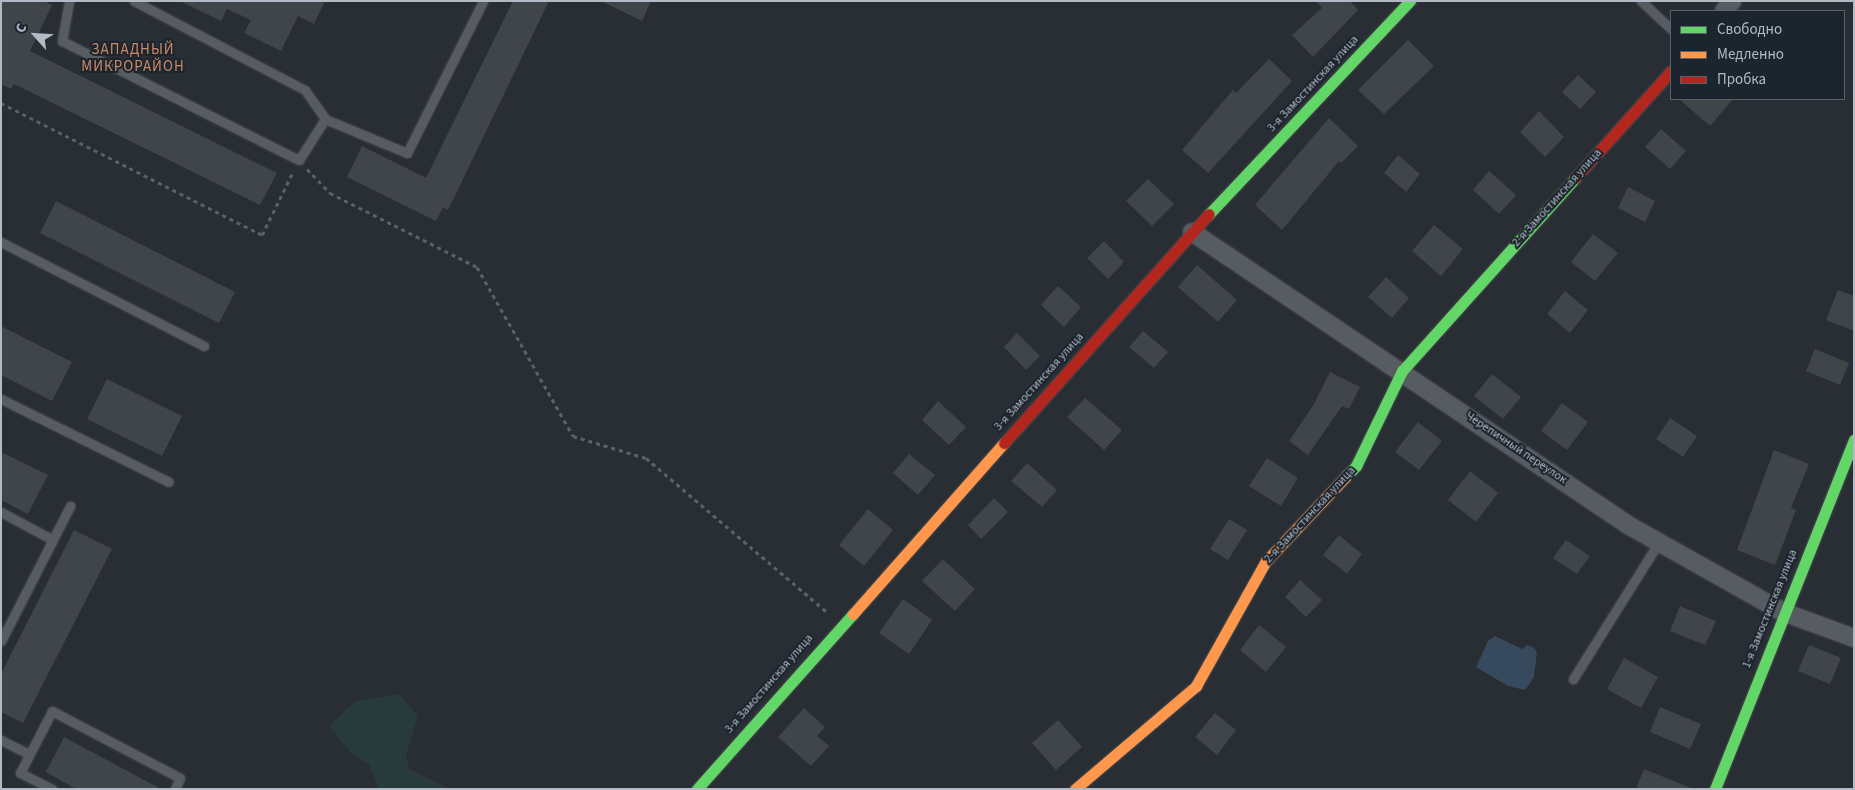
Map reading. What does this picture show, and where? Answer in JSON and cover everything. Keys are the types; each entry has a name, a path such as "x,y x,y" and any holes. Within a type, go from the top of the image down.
{"street":[{"name":"3-я Замостинская улица","path":"697,789 840,624 1192,232 1410,1"},
{"name":"2-я Замостинская улица","path":"1075,789 1196,686 1266,561 1356,466 1402,370 1670,72"},
{"name":"Черепичный переулок","path":"1192,232 1402,370 1628,525 1783,612 1854,638"},
{"name":"1-я Замостинская улица","path":"1715,789 1783,612 1854,440"}],"lane":[{"path":"69,1 62,41 299,160 325,119"},
{"path":"134,1 305,90 325,119 406,153 483,1"},
{"path":"1641,1 1670,28"},
{"path":"1,242 204,346"},
{"path":"1,399 169,482"},
{"path":"2,634 70,506"},
{"path":"1,512 53,540"},
{"path":"1573,679 1659,542"},
{"path":"52,789 20,773 52,711 180,778 174,789"},
{"path":"1,740 29,754"}],"path":[{"path":"1,103 262,235 299,160 330,194 476,267 573,436 646,458 840,624"}],"shaded area":[{"path":"399,694 418,716 406,755 409,769 449,789 379,789 370,766 351,753 329,726 356,701"}],"water":[{"path":"1495,636 1522,649 1527,645 1534,648 1537,652 1534,677 1525,690 1508,686 1476,667 1488,641"}],"building":[{"path":"1,1 44,1 52,5 30,51 277,173 260,205 14,84 11,89 1,84"},
{"path":"180,1 325,1 314,24 298,16 281,51 244,33 251,20 227,9 221,21"},
{"path":"513,1 549,1 448,210 443,207 436,221 347,177 362,146 426,178"},
{"path":"601,1 651,1 642,21"},
{"path":"1316,1 1350,1 1358,10 1313,57 1292,35 1322,8"},
{"path":"1408,40 1434,66 1384,114 1358,90"},
{"path":"1269,59 1292,81 1208,173 1182,150 1233,90 1236,93"},
{"path":"1578,75 1596,92 1580,109 1562,92"},
{"path":"1680,100 1732,100 1710,126"},
{"path":"1539,111 1564,137 1545,157 1520,132"},
{"path":"1329,118 1358,146 1341,163 1339,161 1282,230 1255,205"},
{"path":"1661,129 1686,151 1670,169 1645,147"},
{"path":"1398,155 1420,174 1406,192 1384,173"},
{"path":"1489,171 1516,195 1499,214 1473,190"},
{"path":"1148,179 1174,204 1152,226 1126,201"},
{"path":"1628,187 1655,201 1645,222 1618,208"},
{"path":"56,201 235,292 219,323 40,233"},
{"path":"1434,225 1463,249 1441,276 1412,251"},
{"path":"1593,234 1618,253 1595,281 1571,262"},
{"path":"1104,241 1124,262 1108,279 1087,258"},
{"path":"1197,265 1237,300 1218,322 1178,287"},
{"path":"1386,277 1409,298 1392,318 1368,297"},
{"path":"1058,286 1081,307 1064,327 1041,305"},
{"path":"1838,290 1854,296 1854,331 1826,320"},
{"path":"1565,291 1588,310 1570,333 1547,314"},
{"path":"1,326 72,362 52,401 1,375"},
{"path":"1143,331 1168,352 1154,368 1129,347"},
{"path":"1017,333 1040,356 1026,370 1004,347"},
{"path":"1815,349 1849,363 1840,385 1806,371"},
{"path":"1330,372 1360,387 1349,409 1342,406 1308,455 1289,441 1314,404"},
{"path":"1492,374 1521,397 1503,419 1474,396"},
{"path":"107,379 182,416 162,456 87,419"},
{"path":"1085,398 1122,430 1104,450 1067,417"},
{"path":"938,401 966,427 949,445 922,420"},
{"path":"1562,403 1588,422 1567,450 1541,431"},
{"path":"1670,418 1697,436 1683,457 1656,439"},
{"path":"1418,422 1442,441 1419,470 1395,452"},
{"path":"1774,450 1809,464 1791,508 1796,510 1775,565 1737,550"},
{"path":"1,452 48,475 28,514 1,500"},
{"path":"909,454 935,475 918,495 893,473"},
{"path":"1267,458 1298,478 1281,506 1249,486"},
{"path":"1027,463 1057,490 1042,507 1011,481"},
{"path":"1470,471 1498,493 1476,522 1448,500"},
{"path":"994,498 1008,512 981,539 968,525"},
{"path":"868,509 893,530 864,566 839,545"},
{"path":"1229,519 1247,530 1228,560 1210,549"},
{"path":"74,530 112,549 23,723 1,712 1,674"},
{"path":"1339,535 1362,554 1347,574 1323,555"},
{"path":"1566,540 1590,556 1577,574 1553,558"},
{"path":"943,559 975,589 955,611 922,581"},
{"path":"1300,580 1322,600 1306,617 1285,597"},
{"path":"903,599 932,620 909,654 879,633"},
{"path":"1680,606 1716,621 1705,645 1670,631"},
{"path":"1259,625 1286,647 1266,672 1240,650"},
{"path":"1809,645 1841,658 1830,684 1798,671"},
{"path":"1624,658 1658,677 1641,708 1607,689"},
{"path":"1660,707 1701,724 1690,749 1650,732"},
{"path":"804,708 825,727 817,736 829,746 811,766 778,737"},
{"path":"1215,713 1236,730 1217,755 1195,737"},
{"path":"1058,720 1082,747 1056,770 1032,743"},
{"path":"64,737 161,789 76,789 46,772"},
{"path":"1644,769 1691,788 1691,789 1636,789"}],"traffic: fast":[{"path":"1209,214 1410,1"},
{"path":"1347,475 1356,466 1402,371 1575,178"},
{"path":"1715,789 1854,440"},
{"path":"697,789 853,614"}],"traffic: slow":[{"path":"853,614 1004,443"},
{"path":"1075,789 1196,686 1266,561 1347,475"}],"traffic: jam":[{"path":"1575,178 1670,72"},
{"path":"1004,443 1209,214"}],"district":[{"name":"ЗАПАДНЫЙ МИКРОРАЙОН","path":"133,58"}]}
